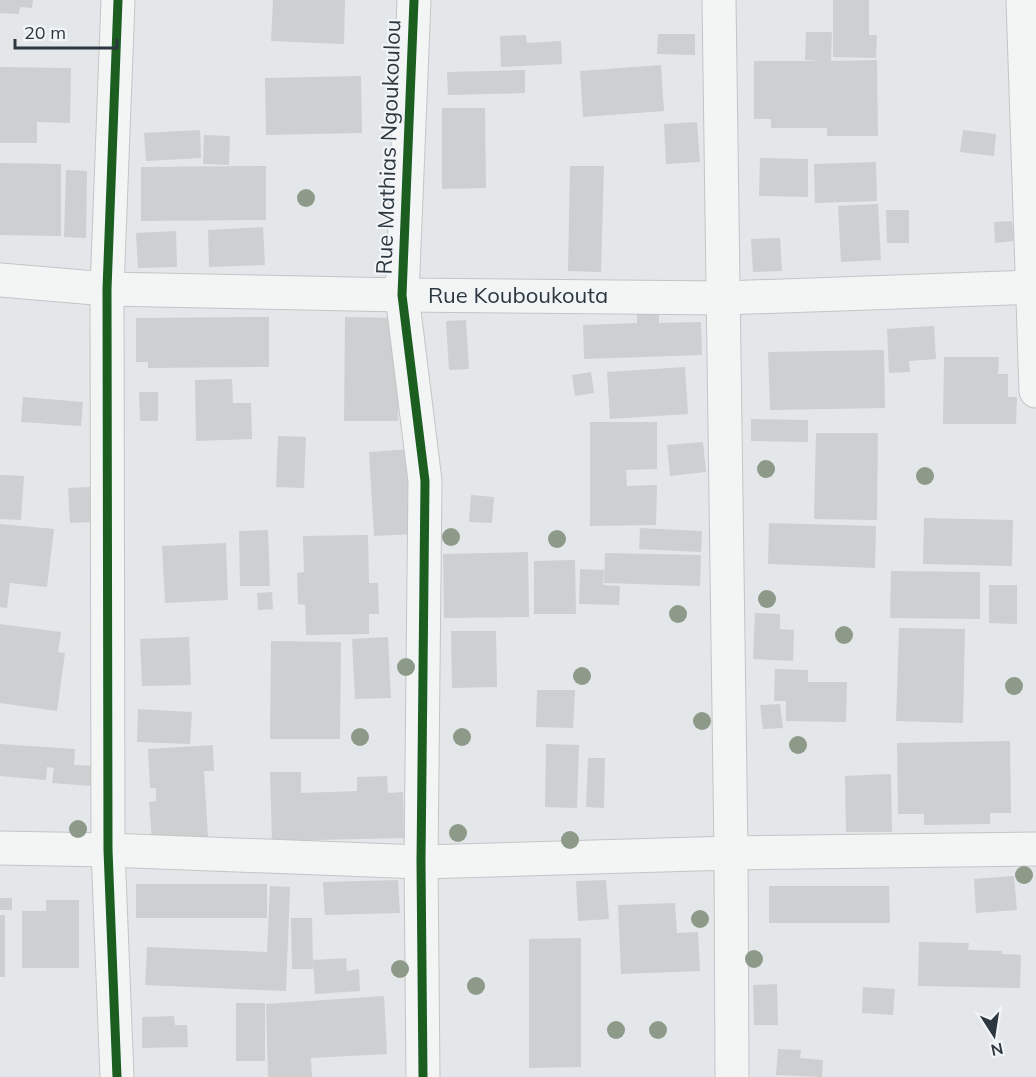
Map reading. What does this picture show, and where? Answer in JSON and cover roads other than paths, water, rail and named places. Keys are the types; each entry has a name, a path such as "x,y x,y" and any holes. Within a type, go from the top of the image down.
{"street":[{"path":"117,1077 108,850 107,289 118,0"},
{"name":"Rue Mathias Ngoukoulou","path":"414,0 402,295 425,481 421,862 423,1077"},
{"path":"719,0 732,1077"},
{"path":"1023,0 1035,287 1036,391"},
{"name":"Rue Kouboukouta","path":"0,280 107,289 724,298 1035,287"},
{"path":"0,848 421,862 731,852 1036,849"}]}
